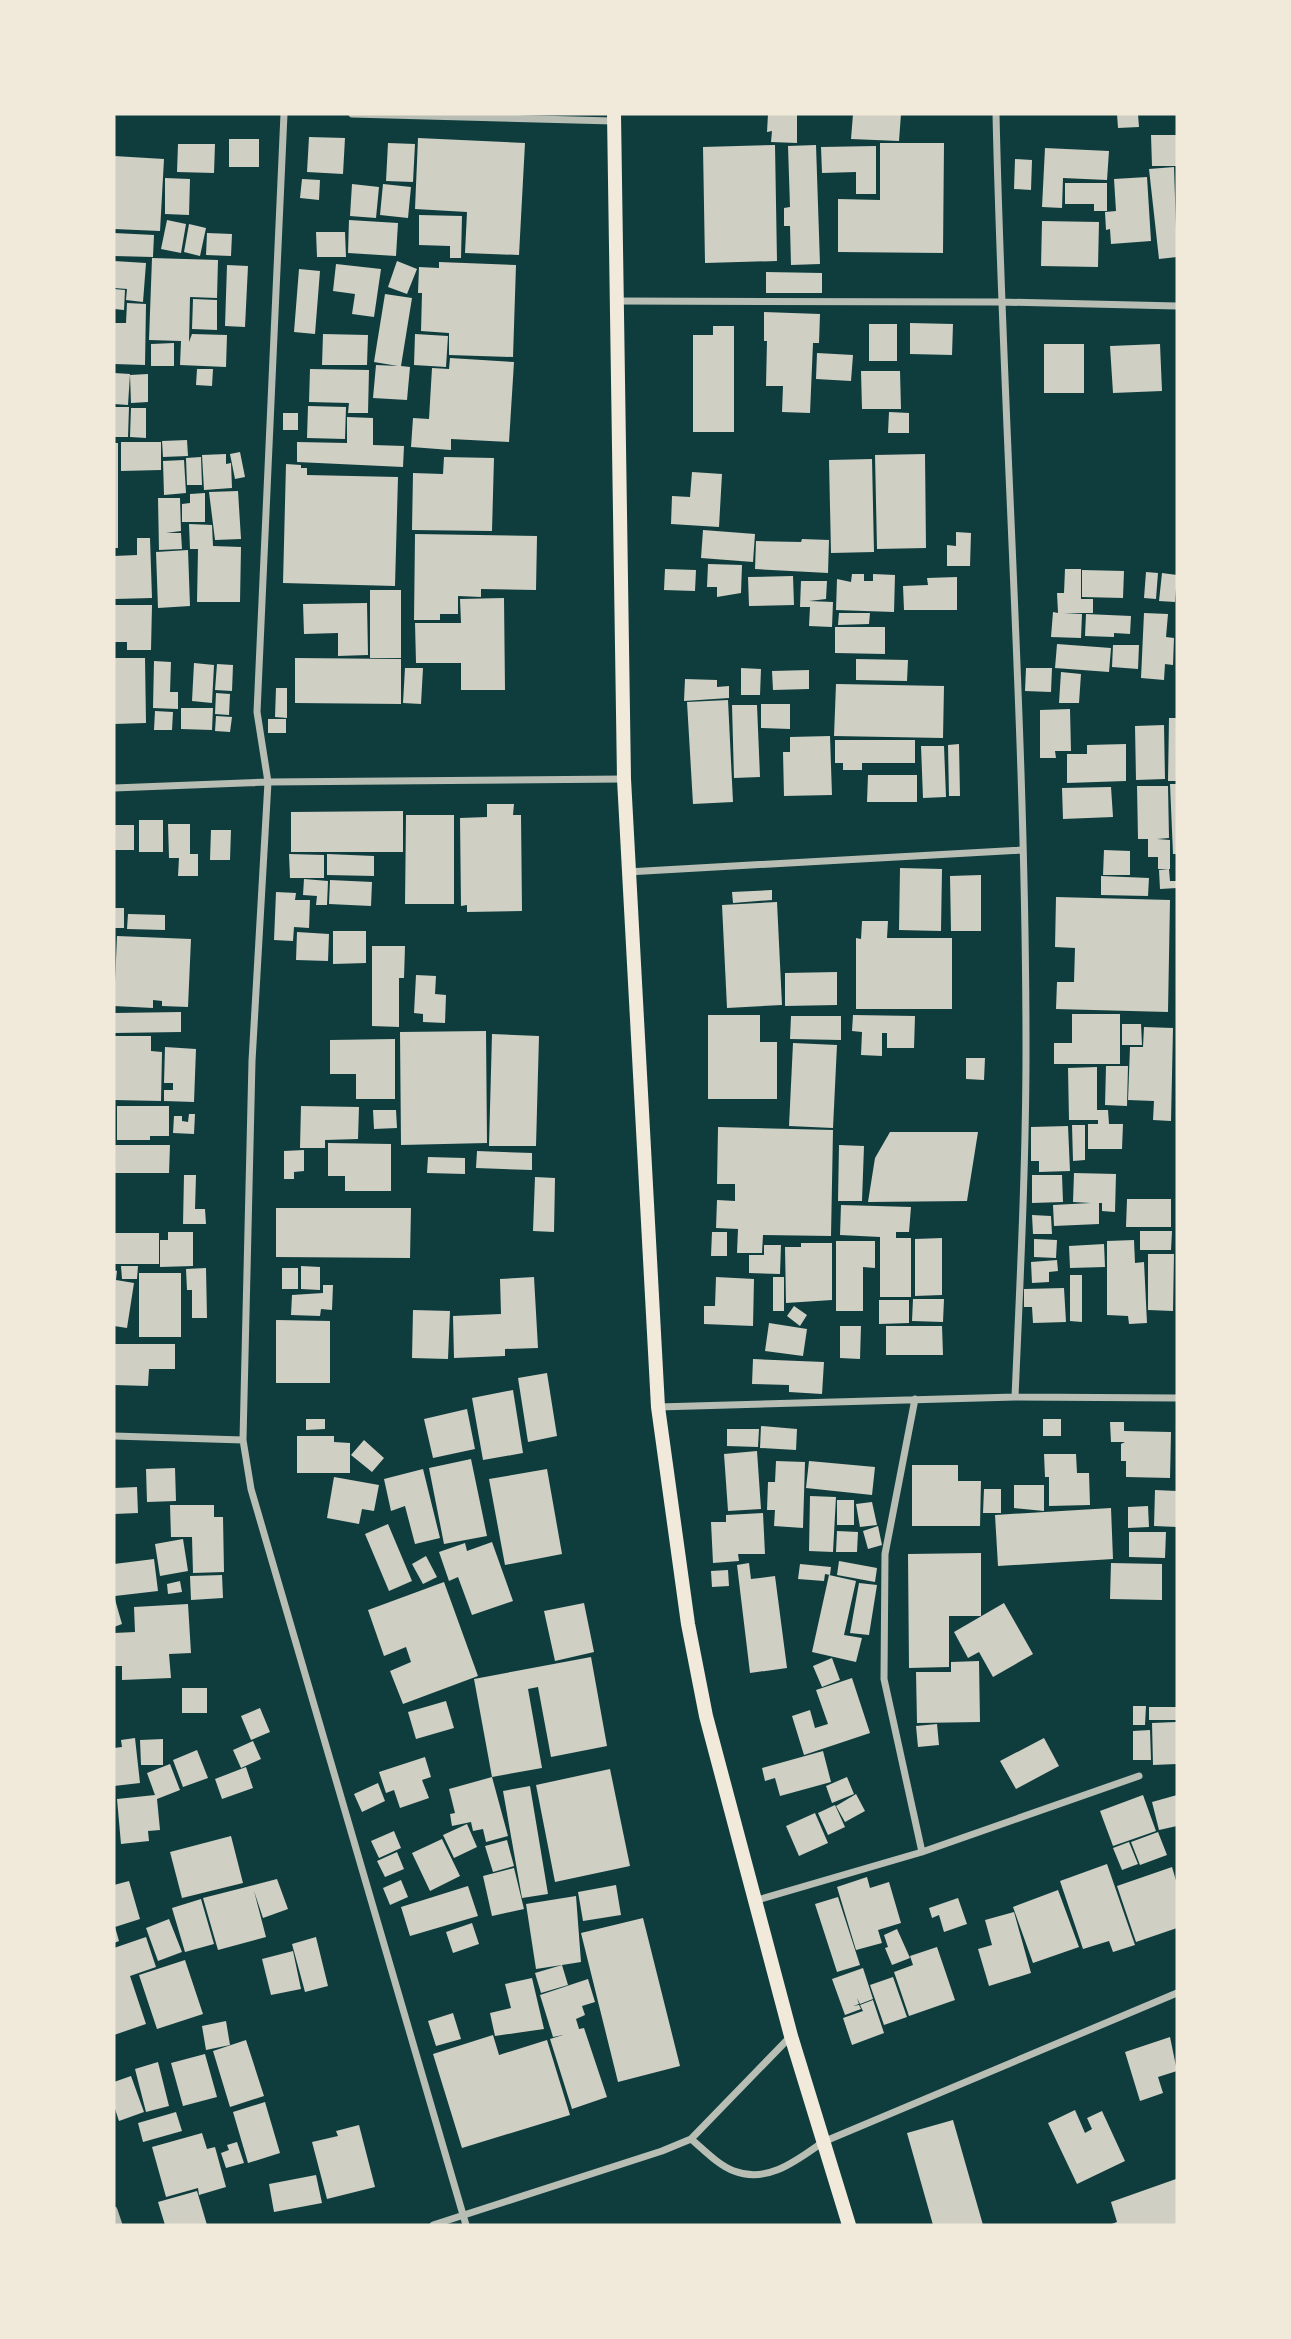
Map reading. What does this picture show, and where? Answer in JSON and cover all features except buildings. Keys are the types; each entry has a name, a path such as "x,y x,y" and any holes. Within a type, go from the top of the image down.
{"main road":[{"path":"614,117 624,779 658,1407 676,1546 703,1703 754,1901 849,2225"}],"street":[{"path":"284,114 257,712 268,782 252,1061 243,1440 251,1489 466,2225"},
{"path":"352,114 614,117"},
{"path":"996,114 1000,302 1013,570 1026,1047 1024,1198 1015,1397"},
{"path":"617,301 1000,302 1177,306"},
{"path":"114,788 268,782 624,779"},
{"path":"628,872 1021,849"},
{"path":"658,1407 1015,1397 1177,1398"},
{"path":"915,1399 885,1554 884,1679 922,1852"},
{"path":"114,1436 243,1440"},
{"path":"754,1901 922,1852 1139,1776"},
{"path":"691,2139 732,2171 753,2175 789,2165 823,2142 1177,1993"},
{"path":"433,2225 662,2151 691,2139 792,2036"},
{"path":"114,2210 119,2225"}]}
